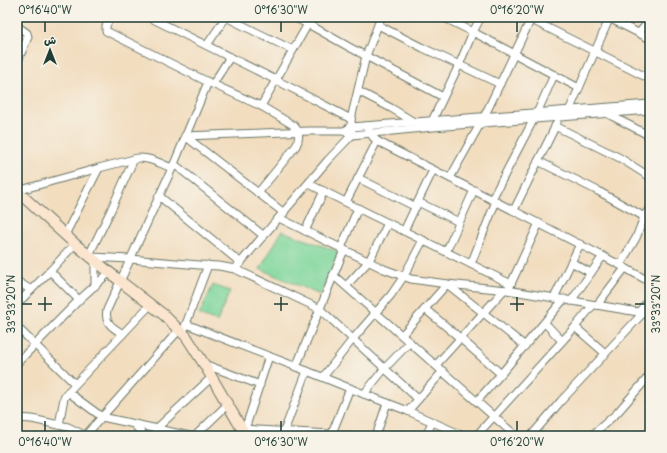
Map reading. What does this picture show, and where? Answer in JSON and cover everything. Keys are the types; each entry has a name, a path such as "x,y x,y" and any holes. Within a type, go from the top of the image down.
{"street":[{"path":"110,17 106,30 210,83 261,106 297,128 299,132 299,139 296,146 258,193"},
{"path":"149,17 351,119"},
{"path":"207,45 226,17 293,50"},
{"path":"293,17 443,97"},
{"path":"235,269 328,160 348,140 351,119 366,56 381,17"},
{"path":"443,17 579,88"},
{"path":"432,121 481,17"},
{"path":"569,111 609,17 650,39"},
{"path":"450,178 500,84 530,18 650,79"},
{"path":"639,33 650,20"},
{"path":"261,106 308,24"},
{"path":"378,25 500,84"},
{"path":"17,26 26,33 28,37 17,63"},
{"path":"123,334 113,328 106,318 107,310 210,83 230,57"},
{"path":"471,264 494,200 554,74"},
{"path":"358,91 414,122"},
{"path":"185,136 349,131 370,133 482,120 650,104"},
{"path":"597,109 650,136"},
{"path":"535,116 560,118 650,110"},
{"path":"514,210 560,118"},
{"path":"349,131 366,126 414,122 482,120"},
{"path":"366,126 377,141 623,266 650,282"},
{"path":"555,126 620,158 650,177"},
{"path":"185,136 258,193 281,216 305,231 384,269 411,279 447,284 507,288 554,298 644,313"},
{"path":"346,202 377,141"},
{"path":"17,191 99,168 143,158 173,166 264,236"},
{"path":"95,286 92,257 134,159"},
{"path":"538,161 598,191 647,218"},
{"path":"65,235 99,168"},
{"path":"404,231 433,170"},
{"path":"358,178 459,222"},
{"path":"308,184 471,264 507,288"},
{"path":"446,252 474,190"},
{"path":"17,191 65,235 120,281 183,329 269,356 408,411 464,436"},
{"path":"305,231 324,191"},
{"path":"159,196 241,263"},
{"path":"476,436 595,305 623,266 647,218 650,207"},
{"path":"296,367 320,309 358,208"},
{"path":"346,286 369,261 388,223"},
{"path":"436,365 507,288 539,223"},
{"path":"323,377 353,338 391,295 404,276 423,240"},
{"path":"17,304 76,244"},
{"path":"554,298 580,244"},
{"path":"477,401 545,323 568,300 603,256"},
{"path":"92,257 208,265 235,269 320,309 418,399"},
{"path":"571,262 591,273"},
{"path":"17,418 32,419 68,427 86,436 183,329 208,265"},
{"path":"50,271 79,300"},
{"path":"17,363 79,300 110,272"},
{"path":"333,275 516,436"},
{"path":"17,281 30,290"},
{"path":"402,335 447,284"},
{"path":"447,284 525,346"},
{"path":"530,436 605,353 644,313 650,298"},
{"path":"59,425 64,398 68,392 151,304"},
{"path":"425,309 502,374"},
{"path":"545,323 562,341"},
{"path":"17,327 75,384"},
{"path":"575,327 605,353"},
{"path":"183,329 245,431"},
{"path":"364,394 385,368 410,342"},
{"path":"245,431 269,356"},
{"path":"204,364 260,385"},
{"path":"283,434 307,371"},
{"path":"408,411 443,371"},
{"path":"590,436 617,413 650,375"},
{"path":"156,429 212,377"},
{"path":"331,435 350,388"},
{"path":"68,392 102,417 190,436"},
{"path":"376,436 387,403"},
{"path":"195,436 228,404"},
{"path":"426,436 432,422"},
{"path":"134,424 144,436"},
{"path":"245,431 347,436"}],"green space":[{"path":"282,231 339,252 320,295 260,269"},
{"path":"213,285 230,291 217,322 199,315"}]}
